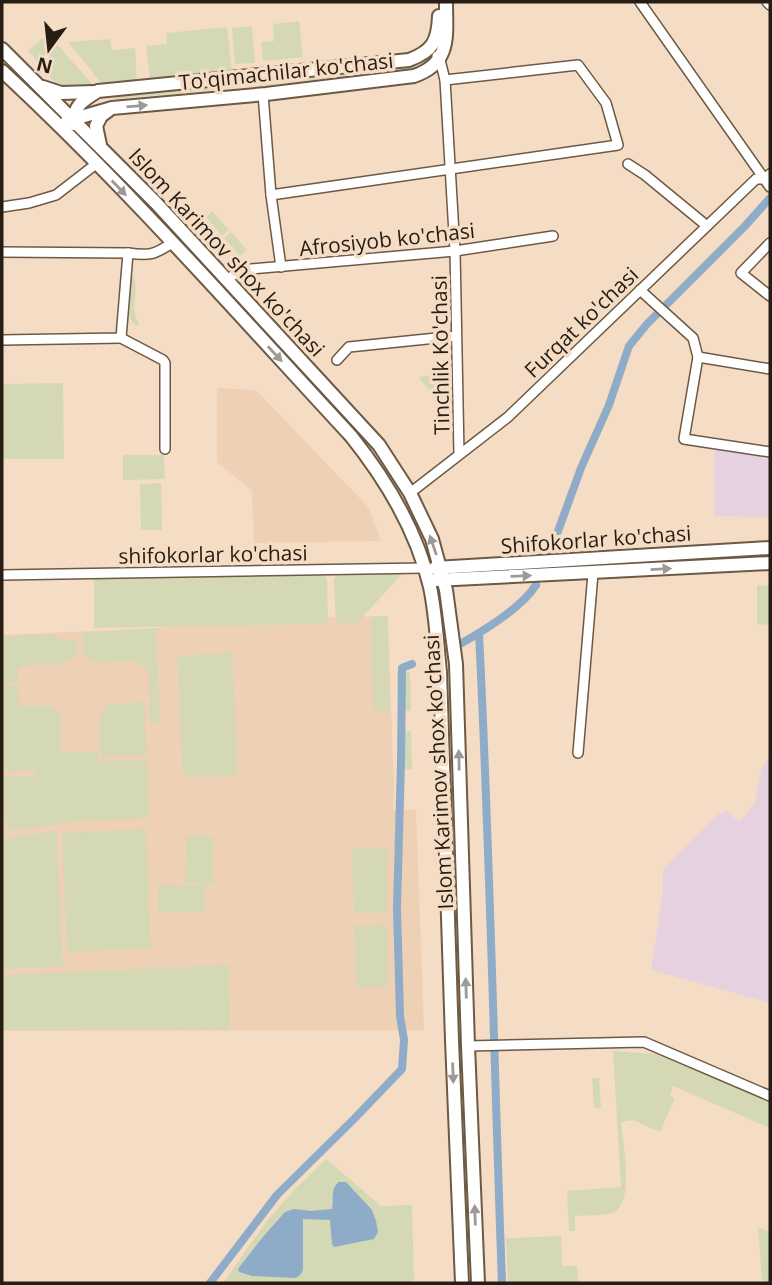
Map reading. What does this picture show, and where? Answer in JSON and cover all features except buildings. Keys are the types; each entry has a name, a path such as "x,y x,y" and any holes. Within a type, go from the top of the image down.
{"main road":[{"path":"431,47 438,29 439,2"},
{"path":"440,60 445,44 446,2"},
{"name":"To'qimachilar ko'chasi","path":"38,84 61,93 80,93 409,60 431,47"},
{"name":"Islom Karimov shox ko'chasi","path":"2,49 100,145 379,445 410,493 432,539 449,611 456,675 478,1283"},
{"name":"To'qimachilar ko'chasi","path":"47,114 59,120 73,119 112,108 414,76 427,72 440,60"},
{"name":"Islom Karimov shox ko'chasi","path":"2,71 172,243 351,436 397,501 426,574 434,613 440,672 463,1283"},
{"path":"263,74 259,77 257,87 264,94"},
{"path":"78,146 73,119 78,105 98,91"},
{"path":"100,145 96,126 103,114 112,108"},
{"name":"Shifokorlar ko'chasi","path":"442,574 770,548"},
{"name":"Shifokorlar ko'chasi","path":"426,574 593,573 770,563"}],"street":[{"path":"639,2 768,180"},
{"path":"431,47 440,60"},
{"name":"Tinchlik Ko'chasi","path":"440,60 445,80 455,251 459,454"},
{"path":"271,195 618,145 606,103 578,65 445,80"},
{"path":"264,94 271,195 281,267"},
{"path":"2,206 29,203 56,195 96,164"},
{"path":"628,164 707,226"},
{"name":"Furqat ko'chasi","path":"410,493 508,417 756,179 768,180"},
{"name":"Afrosiyob ko'chasi","path":"228,280 240,270 455,251 553,236"},
{"path":"2,253 128,253 146,256 155,254 172,243"},
{"path":"770,243 741,273 770,296"},
{"path":"121,338 128,253"},
{"path":"639,290 693,338 698,357 684,439 770,452"},
{"path":"337,360 349,347 456,336"},
{"path":"2,340 121,338 163,360 164,449"},
{"path":"698,357 770,369"},
{"path":"578,753 593,573"},
{"name":"shifokorlar ko'chasi","path":"2,575 426,574"},
{"path":"468,1046 644,1042 770,1096"}],"shaded area":[{"path":"217,388 256,390 369,508 381,541 254,543 252,491 217,462"},
{"path":"714,448 770,455 770,517 715,516"},
{"path":"388,616 393,810 416,810 424,1030 2,1031 2,635 156,628 256,619"},
{"path":"770,757 770,1003 651,970 663,891 663,869 717,815 727,811 739,822 755,803 761,769"}],"green space":[{"path":"299,21 303,57 263,61 261,42 274,41 273,24"},
{"path":"252,26 255,63 235,64 232,28"},
{"path":"227,27 232,72 150,80 146,46 167,44 166,33"},
{"path":"48,34 92,84 57,86 28,50"},
{"path":"110,39 112,50 135,48 137,80 101,83 68,42"},
{"path":"419,66 419,69 263,85 262,82"},
{"path":"252,83 253,86 116,99 116,95"},
{"path":"212,211 229,230 222,236 206,217"},
{"path":"231,232 247,250 240,256 224,238"},
{"path":"131,272 139,323 136,326 129,317"},
{"path":"438,374 440,389 429,390 418,377"},
{"path":"63,383 64,459 2,459 2,384"},
{"path":"123,455 164,455 165,479 123,480"},
{"path":"161,483 162,530 141,530 140,484"},
{"path":"402,574 357,623 336,623 334,579 337,575"},
{"path":"324,575 327,579 328,620 325,624 94,628 94,579"},
{"path":"757,585 770,586 770,625 757,624"},
{"path":"387,616 390,711 377,712 373,708 371,617"},
{"path":"156,628 160,722 150,723 149,671 136,661 98,663 84,653 83,633"},
{"path":"57,634 58,640 76,640 77,654 63,664 18,666 18,682 2,683 2,636"},
{"path":"232,653 238,775 183,777 177,656"},
{"path":"410,672 411,711 398,711 397,673"},
{"path":"2,686 18,686 19,706 51,706 60,715 61,752 98,751 98,761 147,760 149,818 78,821 7,831 3,777 36,776 35,770 3,771"},
{"path":"144,702 147,755 101,756 99,718 108,704"},
{"path":"411,731 412,769 400,770 399,732"},
{"path":"146,829 151,948 67,952 62,833"},
{"path":"56,830 63,966 2,969 2,840"},
{"path":"186,835 213,836 213,884 185,883"},
{"path":"387,848 387,913 354,913 352,849"},
{"path":"158,885 205,886 205,913 158,912"},
{"path":"387,925 387,987 356,987 354,926"},
{"path":"229,965 230,1029 2,1030 2,975"},
{"path":"613,1051 656,1054 770,1101 770,1128 673,1086 670,1096 675,1098 660,1132 633,1120 621,1122 626,1184 620,1206 614,1212 601,1215 575,1216 575,1231 569,1231 567,1191 621,1187"},
{"path":"592,1078 599,1078 601,1108 594,1108"},
{"path":"326,1159 381,1206 412,1205 414,1283 223,1283 269,1218"},
{"path":"758,1227 770,1232 770,1283 762,1283"},
{"path":"561,1236 562,1266 577,1266 578,1283 508,1283 506,1238"}],"water":[{"path":"339,1182 346,1182 372,1210 378,1232 374,1239 334,1247 330,1220 303,1219 303,1268 299,1276 252,1276 239,1272 241,1265 285,1212 294,1209 332,1209 333,1191"}],"waterway":[{"path":"550,553 581,468 609,405 629,346 647,324 770,198"},
{"path":"462,643 512,610 536,585"},
{"path":"479,634 502,1283"},
{"path":"210,1283 277,1195 402,1069 404,1040 400,1016 397,908 402,668 412,664"}]}
